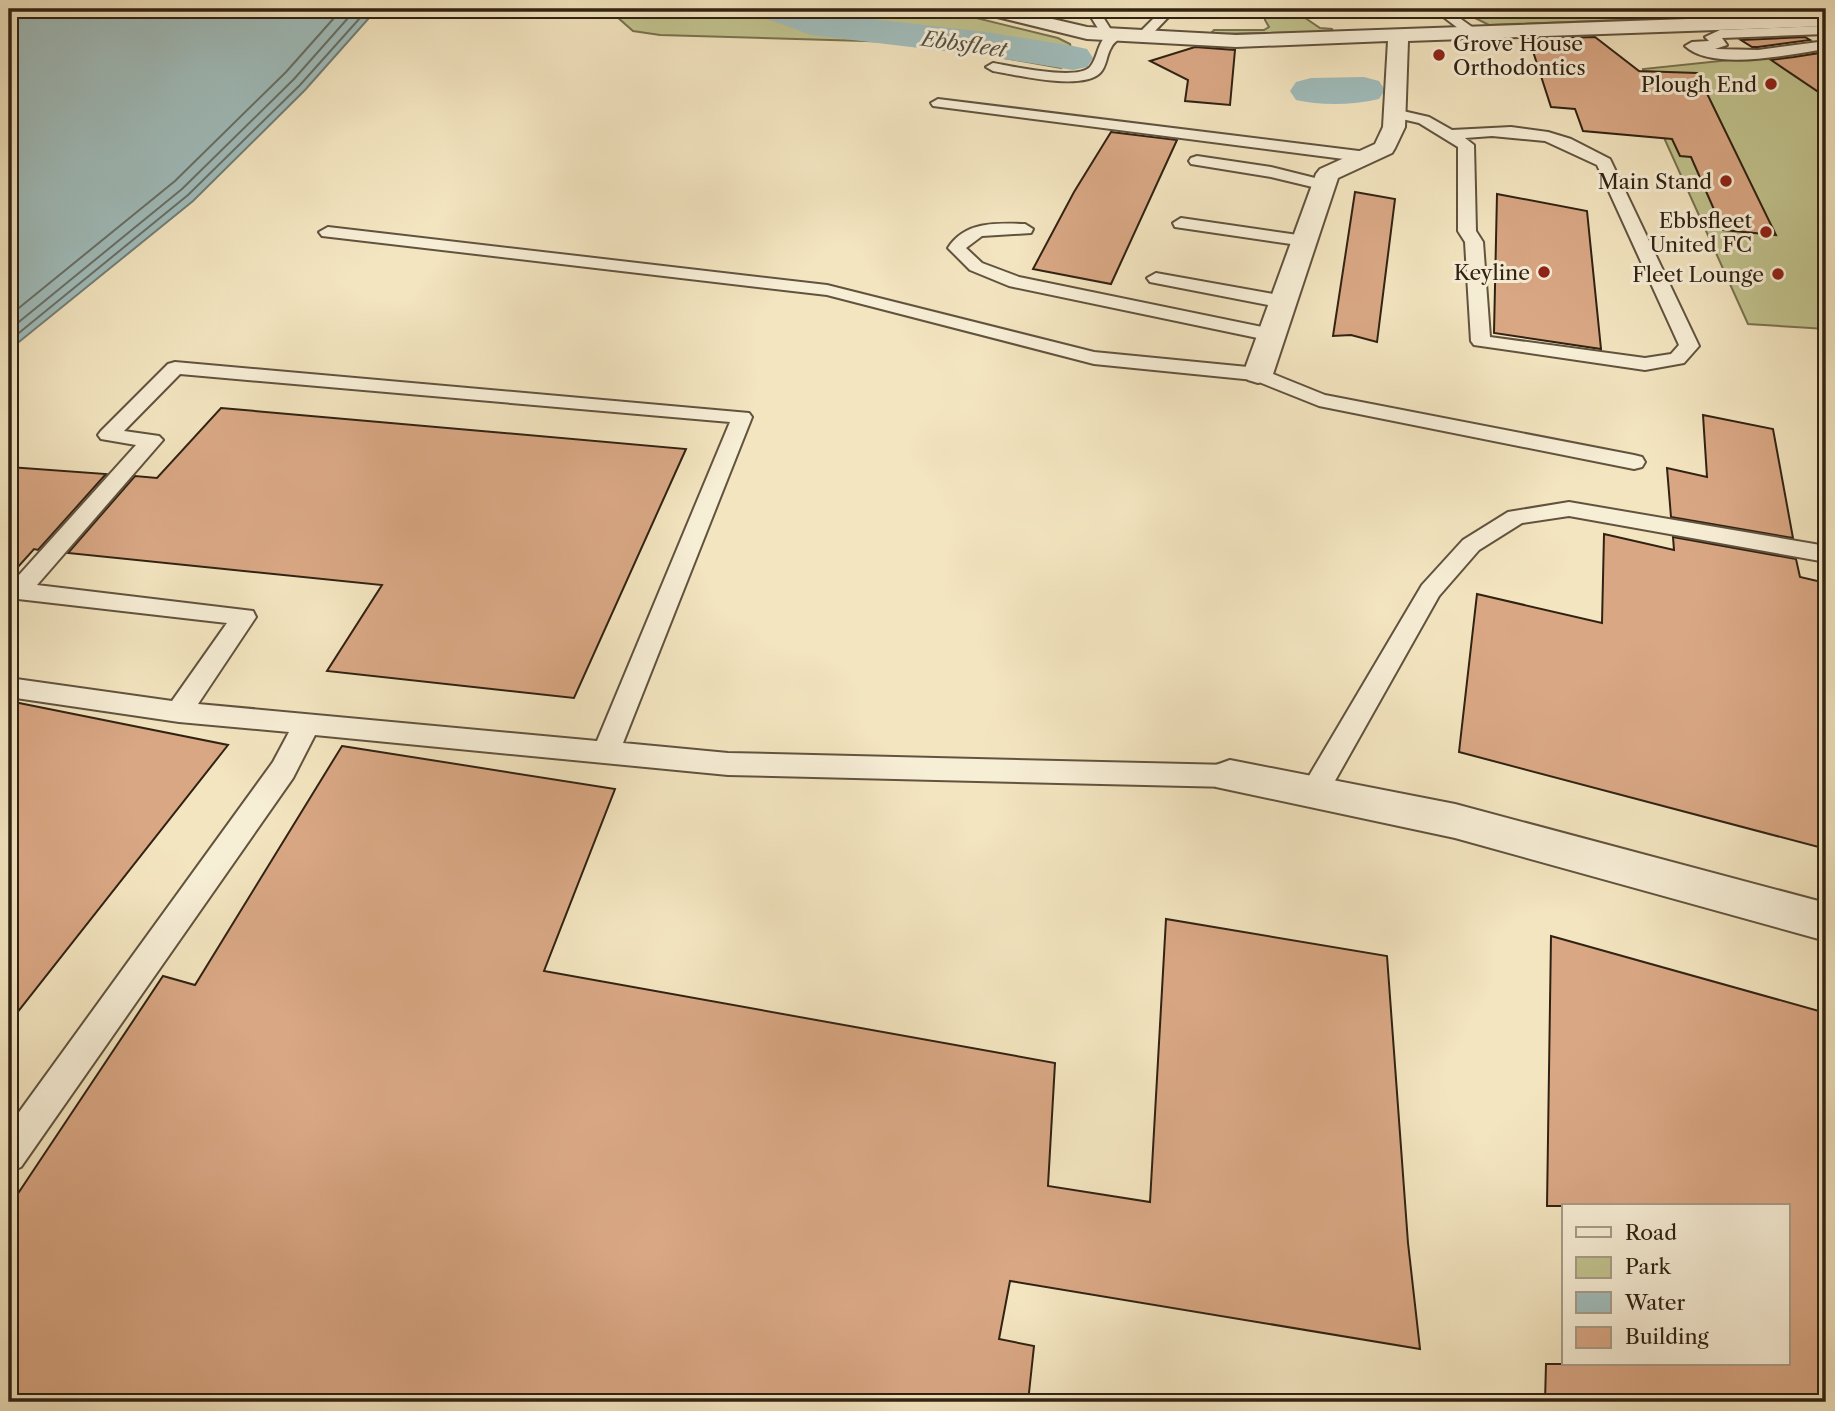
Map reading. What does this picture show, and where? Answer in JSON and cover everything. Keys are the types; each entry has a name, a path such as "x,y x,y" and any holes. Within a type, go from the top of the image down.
{"street":[{"path":"988,9 1063,28 1112,35 1236,41 1666,25 1826,22"},
{"path":"1258,374 1328,174 1384,148 1394,127 1398,36"},
{"path":"1230,776 1455,821 1826,922"}],"lane":[{"path":"993,67 1062,77 1090,75 1097,68 1100,52 1112,35 1092,9"},
{"path":"1146,38 1149,31 1170,9"},
{"path":"1438,9 1472,32"},
{"path":"1692,46 1720,45 1712,37 1720,34 1826,22"},
{"path":"1666,25 1701,52 1738,54 1826,46"},
{"path":"938,103 1367,157"},
{"path":"1394,113 1424,120 1449,135 1466,145 1467,231 1474,242 1481,341 1645,364 1678,359 1689,346 1604,162 1583,149 1555,138 1502,129 1449,135"},
{"path":"1196,161 1270,172 1325,185"},
{"path":"1181,223 1305,241"},
{"path":"1025,229 982,231 968,235 957,248 966,260 979,270 1015,282 1272,335"},
{"path":"328,232 827,290 1094,358 1258,374 1319,400 1634,462"},
{"path":"1156,278 1284,302"},
{"path":"13,591 152,440 108,435 176,368 742,417 606,752"},
{"path":"1314,794 1430,591 1471,545 1516,517 1569,509 1826,554"},
{"path":"13,591 244,617 179,712"},
{"path":"9,688 114,705 179,712 728,764 1230,776"},
{"path":"9,1155 283,770 307,724"}],"green space":[{"path":"608,9 940,9 1058,38 1070,44 1074,61 1061,68 899,42 660,35 633,31"},
{"path":"1265,9 1292,9 1320,28 1332,29 1333,32 1210,34 1214,30 1264,30 1269,27 1265,20"},
{"path":"1457,9 1821,9 1826,12 1489,25"},
{"name":"Ebbsfleet United FC","path":"1826,50 1826,329 1748,324 1665,140 1643,69"}],"water":[{"path":"9,9 377,9 305,90 193,201 9,350"},
{"path":"761,9 816,15 842,22 900,26 926,33 912,39 894,35 815,30 794,21 776,20"}],"building":[{"path":"1595,37 1639,71 1697,73 1776,235 1723,230 1691,157 1680,156 1672,139 1583,131 1575,109 1551,107 1529,39"},
{"path":"1805,37 1810,40 1758,47 1752,47 1741,40"},
{"path":"1195,47 1235,50 1230,105 1185,101 1188,80 1150,61"},
{"path":"1826,52 1826,97 1771,60 1794,57"},
{"path":"1111,132 1177,140 1111,284 1033,269 1074,192"},
{"path":"1355,192 1395,199 1377,342 1351,335 1333,336"},
{"name":"Keyline","path":"1497,194 1587,211 1601,349 1494,333"},
{"path":"221,408 686,449 574,698 327,671 382,585 68,553 135,476 157,478"},
{"path":"1703,415 1773,429 1793,538 1671,517 1667,468 1707,477"},
{"path":"9,467 106,474 38,550 34,549 9,577"},
{"path":"1604,534 1674,550 1673,537 1796,559 1800,577 1826,583 1826,849 1459,752 1477,594 1602,623"},
{"path":"9,701 228,745 9,1023"},
{"path":"342,746 615,789 544,971 1055,1063 1048,1186 1150,1202 1166,919 1387,956 1408,1243 1420,1349 1010,1281 999,1339 1034,1346 1028,1402 9,1402 9,1207 163,976 195,985"},
{"path":"1551,936 1826,1013 1826,1402 1545,1402 1546,1364 1790,1366 1790,1204 1547,1206"}],"waterway":[{"name":"Ebbsfleet","path":"775,9 811,24 986,44 1073,58"},
{"name":"Ebbsfleet","path":"1311,91 1364,90"}],"place":[{"name":"Grove House Orthodontics","path":"1439,55"},
{"name":"Plough End","path":"1771,84"},
{"name":"Main Stand","path":"1726,181"},
{"name":"Ebbsfleet United FC","path":"1766,232"},
{"name":"Keyline","path":"1544,272"},
{"name":"Fleet Lounge","path":"1778,274"}]}
